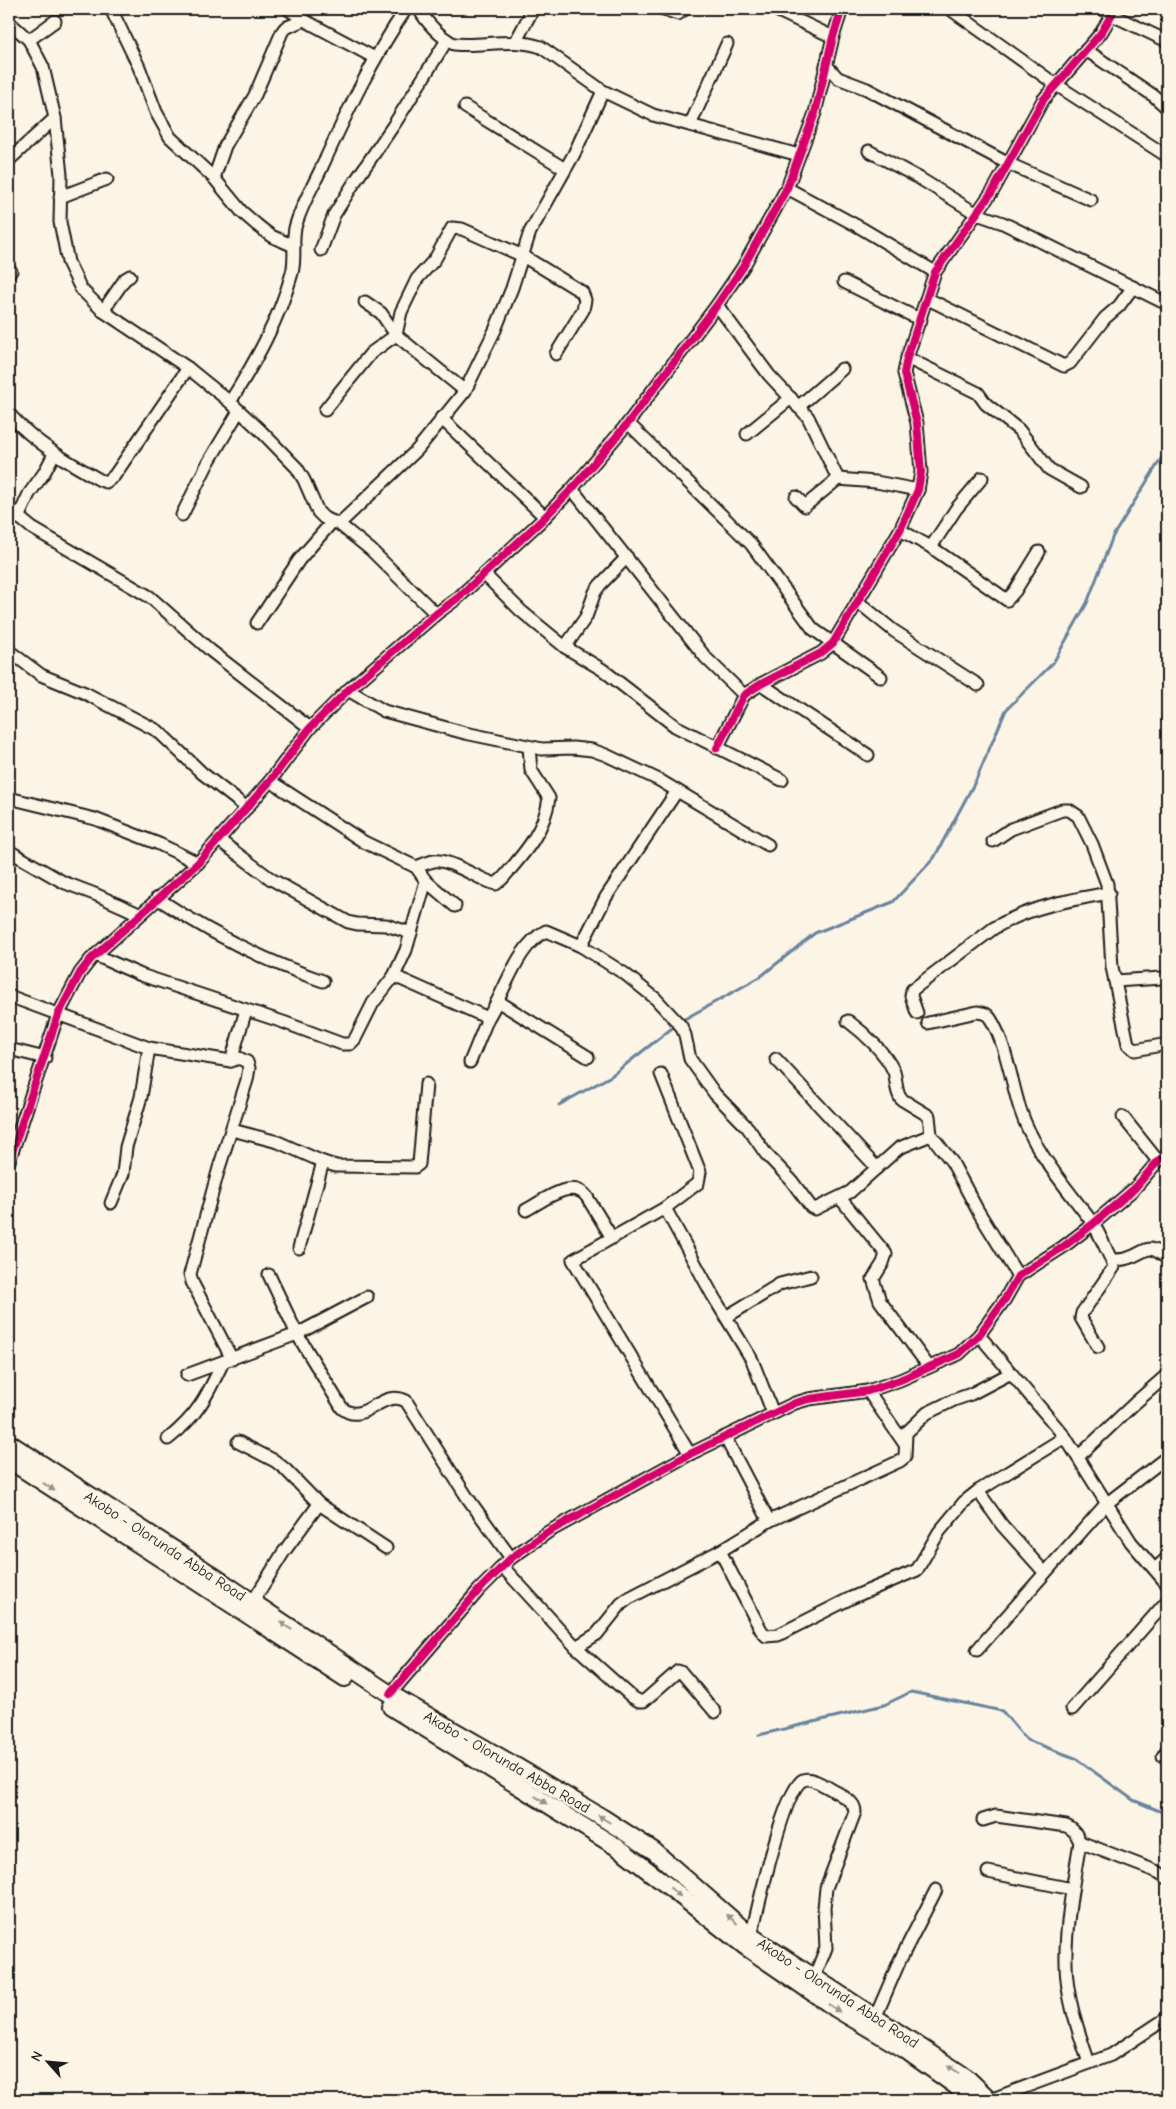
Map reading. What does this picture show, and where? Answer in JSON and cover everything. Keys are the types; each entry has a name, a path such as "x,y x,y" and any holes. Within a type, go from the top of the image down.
{"main road":[{"name":"Akobo - Olorunda Abba Road","path":"9,1443 390,1694 512,1764 642,1864 683,1899 754,1952 835,2008 904,2049 956,2086 969,2100"},
{"name":"Akobo - Olorunda Abba Road","path":"9,1460 383,1703 577,1813 654,1852 751,1936 966,2077 990,2100"}],"street":[{"path":"110,9 137,62 163,127 180,148 214,178 242,212 271,236 294,246"},
{"path":"288,9 304,20 374,58"},
{"path":"230,402 254,363 282,301 293,268 295,228 301,212 339,128 374,58 406,9"},
{"path":"419,9 446,40 462,44 516,41 541,47 603,91 653,114 799,155"},
{"path":"516,41 533,9"},
{"path":"663,9 678,14 684,9"},
{"path":"774,9 833,37"},
{"path":"9,1161 58,1015 80,973 95,955 138,914 198,863 270,782 310,728 348,690 484,574 572,489 628,423 717,305 743,267 787,188 815,113 833,37 842,9"},
{"path":"950,9 1055,84 1167,156"},
{"path":"717,748 744,695 761,684 821,653 833,643 900,530 918,490 922,472 917,423 904,373 907,358 928,299 935,272 1000,179 1042,100 1101,33 1110,11 1167,41"},
{"path":"214,178 225,146 255,95 282,32 285,28 304,20"},
{"path":"29,40 55,21"},
{"path":"9,22 29,40 43,67 55,118 61,175 60,222 68,262 81,289 103,311 188,368 239,410 297,468 318,512 371,550 436,614"},
{"path":"321,250 339,207 446,40"},
{"path":"690,125 726,44"},
{"path":"1086,50 1154,96 1167,108"},
{"path":"826,65 838,78 867,89 1007,163 1091,200"},
{"path":"257,622 299,560 335,523 417,450 441,418 465,391 495,330 512,288 530,232 565,170 603,91"},
{"path":"465,107 565,170"},
{"path":"9,160 55,118"},
{"path":"868,151 920,178 977,214 1003,223 1167,304"},
{"path":"60,197 107,179"},
{"path":"787,188 861,228 935,272"},
{"path":"325,410 371,353 396,335 402,312 418,279 435,259 452,228 462,229 523,256 582,292 585,300 582,310 556,354"},
{"path":"103,311 125,279 130,276"},
{"path":"844,282 921,320"},
{"path":"928,299 1064,366 1070,363 1105,318 1119,306 1133,287"},
{"path":"365,302 381,312 396,335 465,391"},
{"path":"717,305 769,375 814,427 824,452 838,478"},
{"path":"907,358 978,393 986,404 1019,430 1049,469 1081,487"},
{"path":"9,414 22,429 54,454 106,482 114,476 188,368"},
{"path":"747,434 842,369"},
{"path":"182,515 208,463 239,410"},
{"path":"441,418 545,517"},
{"path":"628,423 750,544 813,629 881,677"},
{"path":"18,518 29,494 44,473 54,454"},
{"path":"796,497 805,506 838,478 876,482 918,490"},
{"path":"931,547 956,509 982,478"},
{"path":"572,489 706,658 744,695"},
{"path":"9,509 18,518 150,597 212,651 310,728"},
{"path":"900,530 931,547 1007,600 1040,552"},
{"path":"565,647 586,617 595,592 627,557"},
{"path":"484,574 521,611 565,647 603,670 675,726 782,780"},
{"path":"858,602 894,631 978,685"},
{"path":"9,651 41,675 85,693 158,731 202,773 247,808"},
{"path":"761,684 868,755"},
{"path":"348,690 384,711 403,717 529,747 592,750 629,764 768,845"},
{"path":"416,867 436,860 445,862 488,882 496,884 502,879 532,843 547,813 549,798 531,770 529,747"},
{"path":"270,782 364,842 416,867 426,881 455,906"},
{"path":"581,946 606,897 677,791"},
{"path":"9,798 95,819 159,844 198,863"},
{"path":"993,841 1022,824 1062,810 1073,812 1078,816 1092,844 1109,893 1110,933 1115,981 1128,1044 1136,1050 1167,1044"},
{"path":"219,840 272,879 348,922 386,925 411,932"},
{"path":"9,851 62,882 97,895 138,914"},
{"path":"95,955 141,975 283,1022 342,1044 350,1044 355,1039 373,1002 394,976 406,950 426,881"},
{"path":"917,1013 911,996 912,990 994,928 1007,920 1048,905 1109,893"},
{"path":"157,898 227,939 277,963 323,981"},
{"path":"470,1062 488,1018 499,1002 519,959 537,935 546,931 581,946 649,992 686,1035 690,1060 715,1094 748,1128 766,1154 791,1180 811,1207 819,1208 840,1198 860,1186 899,1148 931,1135"},
{"path":"394,976 488,1018"},
{"path":"1115,981 1162,978"},
{"path":"9,996 149,1048 230,1061 239,1058 247,1062 249,1068 191,1264 190,1274 227,1360"},
{"path":"499,1002 588,1057"},
{"path":"230,1061 246,1010"},
{"path":"928,1023 977,1012 985,1013 990,1018 1003,1048 1021,1111 1029,1130 1064,1186 1093,1224 1114,1266 1090,1300 1081,1318 1098,1348"},
{"path":"848,1021 870,1039 894,1072 901,1099 929,1116 931,1135 952,1162 978,1211 1018,1276"},
{"path":"111,1204 124,1174 126,1147 141,1097 149,1048"},
{"path":"9,1049 44,1058"},
{"path":"776,1059 878,1168"},
{"path":"660,1074 700,1172 698,1183 665,1208 573,1260 690,1454"},
{"path":"232,1130 278,1142 336,1166 415,1167 419,1164 426,1084"},
{"path":"390,1694 502,1566 548,1532 690,1454 773,1414 809,1399 868,1391 929,1368 959,1354 979,1335 1005,1300 1018,1276 1064,1247 1093,1224 1135,1188 1162,1158 1123,1117"},
{"path":"298,1248 323,1162"},
{"path":"526,1210 568,1188 577,1188 587,1197 612,1238"},
{"path":"840,1198 886,1254 873,1279 880,1301 929,1368"},
{"path":"665,1208 752,1360 773,1414"},
{"path":"1111,1260 1127,1259 1142,1250 1149,1249 1167,1259"},
{"path":"269,1275 296,1334 342,1408 348,1414 356,1415 391,1397 399,1397 406,1401 467,1497 511,1558"},
{"path":"726,1317 780,1284 811,1276"},
{"path":"187,1375 296,1334 367,1297"},
{"path":"979,1335 1066,1437 1106,1504 1142,1556 1167,1584"},
{"path":"168,1439 197,1412 227,1360"},
{"path":"576,1647 597,1634 621,1604 629,1598 720,1551 769,1521 900,1461 905,1457 904,1443 906,1433 928,1413 971,1394 1010,1373"},
{"path":"1078,1458 1135,1402 1167,1375"},
{"path":"868,1391 904,1443"},
{"path":"725,1437 769,1521"},
{"path":"720,1551 761,1630 766,1636 772,1637 851,1598 917,1570 947,1521 978,1491 1066,1437"},
{"path":"238,1442 285,1468 319,1504 386,1548"},
{"path":"977,1650 1106,1504 1167,1457"},
{"path":"978,1491 1002,1525 1045,1573"},
{"path":"252,1603 284,1553 319,1504"},
{"path":"1155,1569 1167,1558"},
{"path":"502,1566 576,1647 632,1697 644,1702 678,1671 715,1712"},
{"path":"1072,1709 1167,1601"},
{"path":"751,1936 781,1820 794,1788 802,1780 808,1779 834,1791 852,1803 855,1807 855,1812 826,1888 824,1908 826,1948 814,1978"},
{"path":"983,1820 996,1816 1066,1826 1072,1829 1080,1842 1158,1872 1167,1878"},
{"path":"1080,1842 1072,1888 1066,1962 1070,1998 1088,2063"},
{"path":"988,1872 1072,1888"},
{"path":"875,2018 900,1960 936,1890"},
{"path":"990,2100 1110,2056 1167,2018"}],"waterway":[{"path":"681,1021 760,977 815,933 893,902 934,858 976,780 1006,710 1053,663 1087,603 1113,536 1167,449"},
{"path":"559,1105 611,1076 676,1025"},
{"path":"759,1735 884,1705 911,1692 1002,1711 1027,1740 1075,1758 1133,1800 1167,1814"}],"cycle path":[{"path":"9,1161 58,1015 80,973 91,959 198,863 270,781 310,728 348,690 436,614 459,597 542,520 572,489 628,423 717,305 743,267 787,188 815,113 833,37 842,9"},
{"path":"717,748 744,695 761,684 821,653 833,643 900,530 918,490 921,472 917,423 904,373 907,358 935,272 994,189 1043,100 1101,33 1115,9"},
{"path":"390,1694 479,1590 511,1558 548,1532 690,1454 795,1403 809,1399 868,1391 900,1380 959,1354 979,1335 1005,1299 1018,1276 1063,1247 1093,1224 1135,1188 1158,1161 1167,1156"}]}
